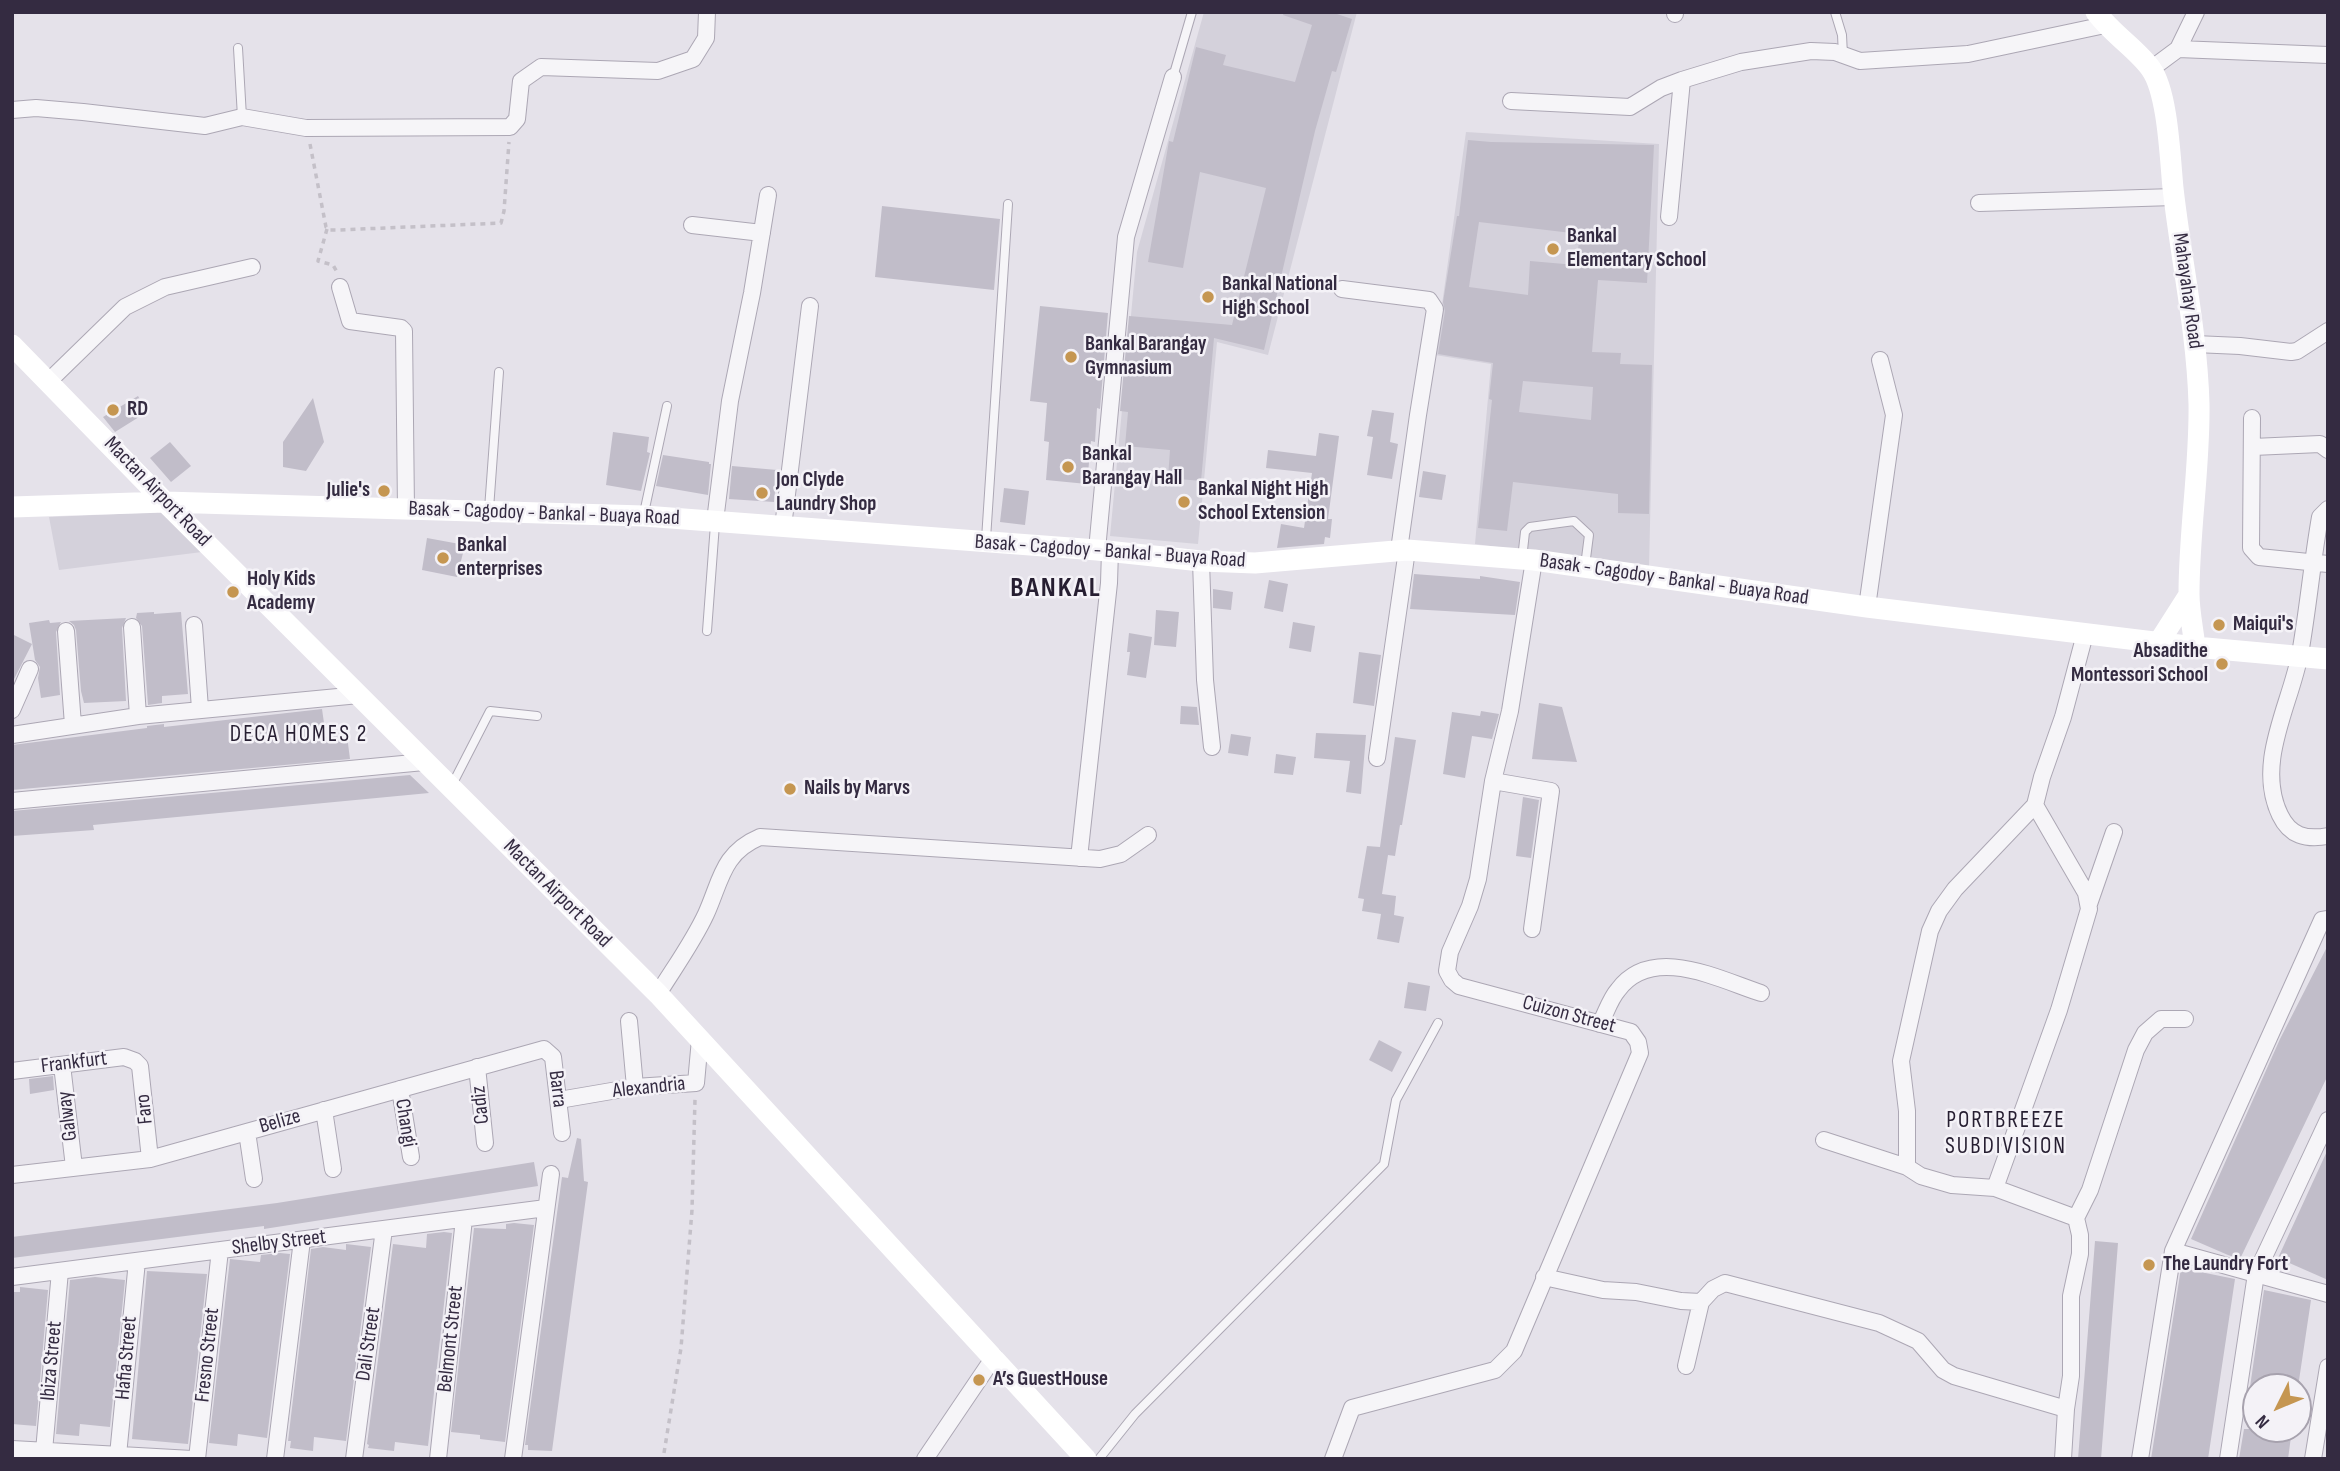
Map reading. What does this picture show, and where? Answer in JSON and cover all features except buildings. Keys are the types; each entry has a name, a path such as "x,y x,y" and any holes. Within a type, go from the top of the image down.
{"street":[{"path":"12,110 36,108 82,111 205,126 242,117 306,128 510,127 517,118 522,81 541,67 659,71 693,59 706,38 707,12"},
{"path":"2151,69 2178,49 2196,12"},
{"path":"1511,101 1630,107 1661,88 1741,62 1811,51 1835,52 1860,61 1968,54 2101,19"},
{"name":"Mahayahay Road","path":"2101,19 2151,69 2163,102 2195,344 2199,404 2199,468 2189,596 2195,646"},
{"path":"2178,49 2328,55"},
{"path":"1079,858 1109,583 1104,551 1126,237 1173,77"},
{"path":"1670,217 1682,80"},
{"path":"715,521 730,401 768,195"},
{"path":"1979,203 2174,197"},
{"path":"692,225 762,233"},
{"path":"49,381 125,307 165,287 252,267"},
{"path":"340,287 350,321 401,328 404,331 406,510"},
{"path":"1342,289 1429,300 1435,309 1418,415 1377,758"},
{"path":"783,527 810,306"},
{"path":"2195,344 2291,352 2328,331"},
{"name":"Mactan Airport Road","path":"12,345 165,502 658,994 1086,1459"},
{"path":"1867,607 1894,415 1880,360"},
{"path":"2252,418 2251,548 2259,557 2320,563"},
{"path":"2253,447 2320,444 2328,450"},
{"name":"Basak - Cagodoy - Bankal - Buaya Road","path":"12,507 165,502 644,516 1104,551 1201,561 1255,562 1403,550 1528,559 1867,607 2085,634 2328,659"},
{"path":"2328,509 2320,517 2320,563 2300,655 2274,747 2271,778 2275,805 2283,823 2294,834 2306,838 2328,836"},
{"name":"Cuizon Street","path":"1333,1459 1352,1408 1495,1370 1504,1364 1514,1351 1640,1053 1638,1042 1631,1032 1459,986 1451,981 1447,971 1450,952 1471,906 1478,879 1493,781 1510,711 1528,559"},
{"path":"1201,561 1201,681 1212,747"},
{"name":"Mahayahay Road","path":"2159,642 2189,596"},
{"path":"194,625 201,709"},
{"path":"132,627 138,716"},
{"path":"66,631 73,725"},
{"path":"1907,1167 1907,1111 1901,1061 1930,931 1939,911 1955,889 2035,805 2063,717 2085,634"},
{"path":"12,710 30,669"},
{"path":"12,735 138,716 359,695"},
{"path":"12,801 424,762"},
{"path":"1493,781 1552,791 1532,929"},
{"path":"1995,1188 2059,1010 2089,915 2087,893 2035,805"},
{"path":"2089,904 2114,832"},
{"path":"658,994 706,914 722,870 742,844 760,837 1100,859 1121,854 1149,835"},
{"path":"2140,1459 2173,1251 2322,920 2328,919"},
{"path":"1600,1024 1617,990 1632,975 1647,969 1684,968 1761,993"},
{"path":"2063,1459 2071,1376 2071,1296 2080,1254 2076,1218 2090,1190 2136,1050 2145,1034 2161,1019 2185,1019"},
{"path":"629,1021 635,1087"},
{"name":"Alexandria","path":"559,1100 635,1087 696,1083 700,1039"},
{"name":"Belize","path":"12,1175 150,1159 544,1049"},
{"name":"Barra","path":"544,1049 553,1056 562,1133"},
{"name":"Frankfurt","path":"12,1071 124,1057 135,1061"},
{"name":"Faro","path":"135,1061 140,1066 150,1159"},
{"name":"Galway","path":"62,1065 74,1167"},
{"name":"Cadiz","path":"477,1067 485,1143"},
{"name":"Changi","path":"400,1088 411,1157"},
{"path":"324,1110 333,1169"},
{"path":"2228,1459 2256,1274 2328,1120"},
{"path":"247,1132 254,1179"},
{"path":"1824,1140 1907,1167 1921,1177 1952,1185 1995,1188 2076,1218"},
{"path":"513,1459 551,1174"},
{"name":"Shelby Street","path":"12,1277 546,1208"},
{"name":"Belmont Street","path":"438,1459 464,1219"},
{"name":"Dali Street","path":"354,1459 384,1229"},
{"path":"275,1459 302,1240"},
{"name":"Fresno Street","path":"195,1459 220,1250"},
{"path":"2173,1251 2328,1294"},
{"name":"Hafia Street","path":"118,1455 137,1261"},
{"name":"Ibiza Street","path":"44,1451 60,1271"},
{"path":"1544,1277 1603,1290 1701,1302"},
{"path":"1686,1366 1701,1302 1713,1289 1725,1283 1879,1323 1918,1340 1943,1370 1954,1376 2066,1409"},
{"path":"925,1459 994,1357"},
{"path":"2314,1459 2328,1367"},
{"path":"12,1449 195,1459"}],"lane":[{"path":"1173,77 1192,12"},
{"path":"1835,12 1842,35 1843,55"},
{"path":"238,48 242,117"},
{"path":"986,542 1008,204"},
{"path":"489,512 499,372"},
{"path":"644,516 667,406"},
{"path":"707,631 715,521"},
{"path":"1528,559 1525,532 1530,527 1574,521 1588,535 1585,566"},
{"path":"451,788 490,712 537,716"},
{"path":"1099,1459 1135,1414 1384,1164 1396,1100 1438,1023"}],"path":[{"path":"327,229 501,223 510,127"},
{"path":"306,128 327,229 318,261 335,266 340,287"},
{"path":"664,1453 681,1348 692,1210 696,1083"}],"shaded area":[{"name":"Bankal National High School","path":"1204,12 1357,12 1268,355 1217,342 1198,544 1110,536 1137,252"},
{"name":"Bankal Elementary School","path":"1466,132 1659,144 1649,567 1475,544 1491,364 1435,355"},
{"path":"164,512 202,552 59,570 49,517"}],"place":[{"name":"Bankal Elementary School","path":"1553,249"},
{"name":"Bankal National High School","path":"1208,297"},
{"name":"Bankal Barangay Gymnasium","path":"1071,357"},
{"name":"RD","path":"113,410"},
{"name":"Bankal Barangay Hall","path":"1068,467"},
{"name":"Julie's","path":"384,491"},
{"name":"Jon Clyde Laundry Shop","path":"762,493"},
{"name":"Bankal Night High School Extension","path":"1184,502"},
{"name":"Bankal enterprises","path":"443,558"},
{"name":"Holy Kids Academy","path":"233,592"},
{"name":"Maiqui's","path":"2219,625"},
{"name":"Absadithe Montessori School","path":"2222,664"},
{"name":"Nails by Marvs","path":"790,789"},
{"name":"The Laundry Fort","path":"2149,1265"},
{"name":"A’s GuestHouse","path":"979,1380"}],"district":[{"name":"BANKAL","path":"1056,589"},
{"name":"DECA HOMES 2","path":"299,735"},
{"name":"PORTBREEZE SUBDIVISION","path":"2006,1134"}]}
